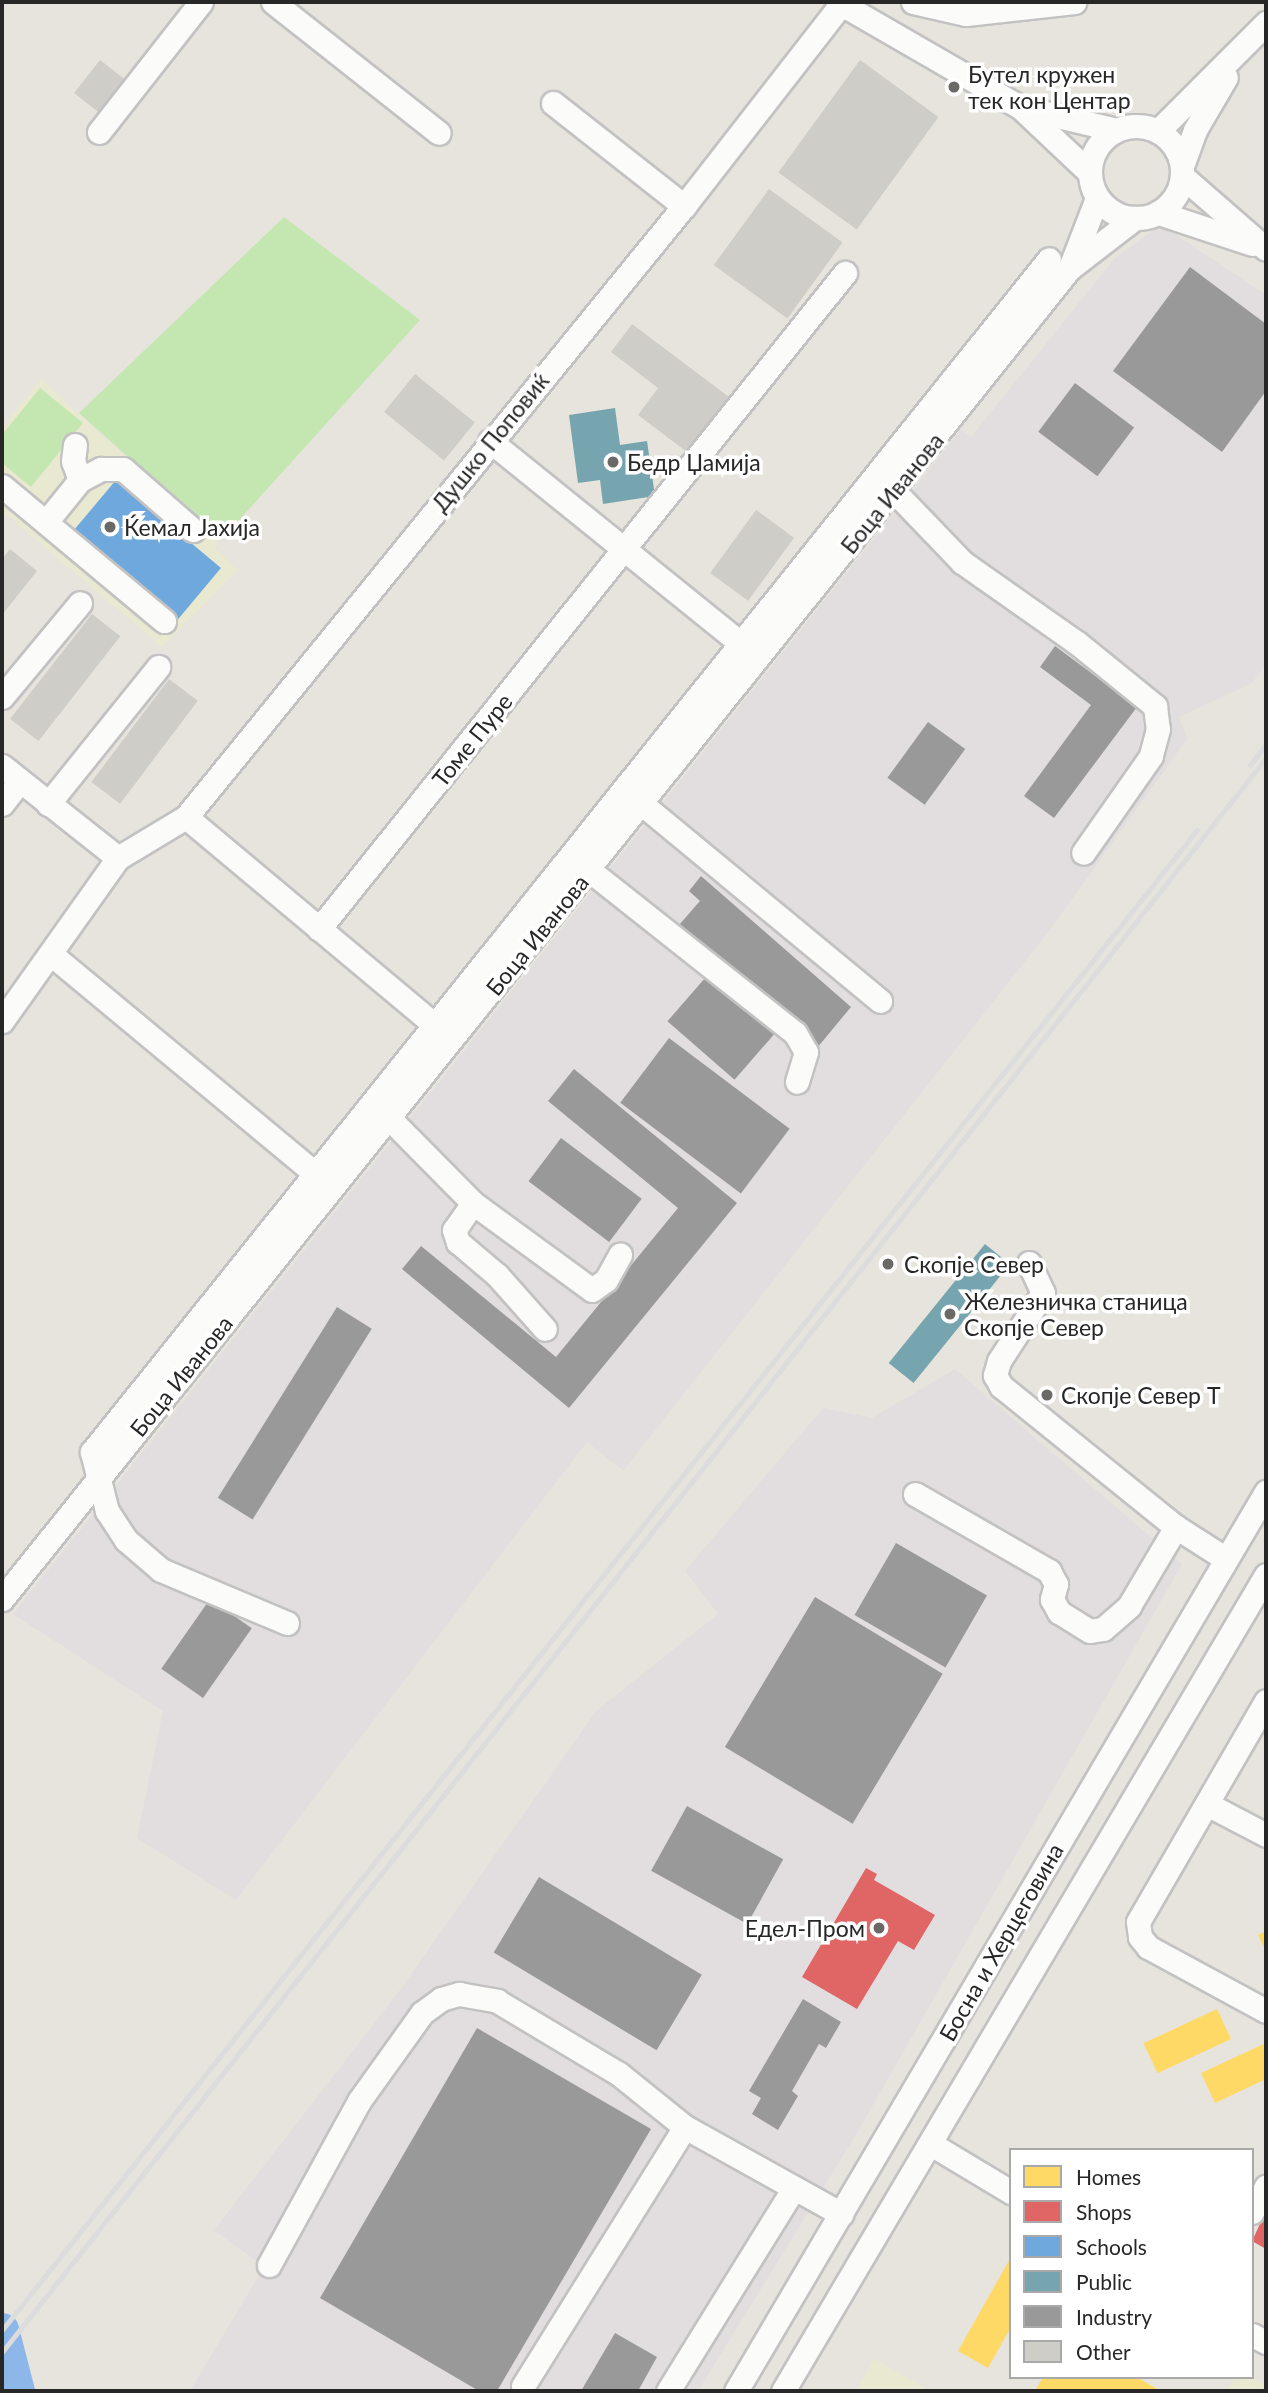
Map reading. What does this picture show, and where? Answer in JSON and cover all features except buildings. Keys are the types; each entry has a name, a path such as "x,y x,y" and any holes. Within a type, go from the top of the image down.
{"street":[{"path":"99,132 201,2"},
{"path":"273,2 439,133"},
{"path":"913,2 966,14 1074,2"},
{"path":"839,3 1020,107 1090,173 1097,198 1120,216 1135,218 1159,213 1265,249"},
{"name":"Душко Поповиќ","path":"118,858 186,817 684,206 839,3"},
{"path":"1158,131 1242,50 1266,23"},
{"path":"1159,213 1174,197 1195,130 1242,50"},
{"path":"553,103 684,206"},
{"path":"1020,107 1116,130 1144,127 1158,131 1170,140 1182,171 1265,249"},
{"path":"1090,173 1097,148 1116,130"},
{"name":"Боца Иванова","path":"2,1599 99,1475 334,1189 894,491 1059,264 1097,198"},
{"name":"Боца Иванова","path":"1059,264 1135,218"},
{"path":"287,1623 161,1570 119,1530 107,1511 92,1452 643,765 1059,264"},
{"name":"Томе Пуре","path":"319,929 845,273"},
{"path":"490,441 742,644"},
{"path":"75,445 75,472 80,480"},
{"path":"46,522 80,480 101,469 123,469 192,530"},
{"path":"2,486 164,621"},
{"path":"894,491 962,562 1097,657 1155,706 1158,729 1152,756 1083,853"},
{"path":"2,697 80,603"},
{"path":"48,804 158,667"},
{"path":"643,765 661,780"},
{"path":"2,766 118,858 52,955 2,1021"},
{"path":"2,804 20,781"},
{"path":"642,804 880,1001"},
{"path":"186,817 435,1025"},
{"path":"589,870 795,1033 806,1052 797,1082"},
{"path":"52,955 334,1189"},
{"path":"390,1119 473,1203 592,1290 606,1280 620,1255"},
{"path":"473,1203 454,1230 458,1242 498,1275 545,1329"},
{"path":"1029,1263 1042,1293 999,1361 995,1375 1001,1386 1176,1527 1226,1559"},
{"name":"Босна и Херцеговина","path":"736,2391 1266,1492"},
{"path":"915,1494 1049,1571 1056,1584 1052,1599 1059,1612 1090,1630 1103,1629 1129,1606 1176,1527"},
{"name":"Босна и Херцеговина","path":"783,2391 1266,1575"},
{"path":"1266,1701 1138,1922 1140,1937 1149,1947 1266,2011"},
{"path":"1207,1804 1266,1835"},
{"path":"269,2265 359,2101 422,2013 440,1999 459,1994 497,2001 619,2074 685,2127 841,2214"},
{"path":"523,2386 685,2127"},
{"path":"931,2144 1009,2191"},
{"path":"1254,2208 1266,2187"},
{"path":"668,2391 794,2188"}],"shaded area":[{"path":"1161,225 1266,295 1266,664 1252,683 1179,717 1187,739 1049,931 623,1471 587,1442 236,1900 137,1838 163,1711 13,1614 961,430 971,437 1115,258"},
{"name":"Ќемал Јахија","path":"41,379 218,542 216,549 238,570 162,647 2,511 2,428"},
{"path":"955,1369 1182,1564 857,2133 698,2391 190,2391 264,2267 214,2230 400,1990 596,1711 718,1614 685,1571 823,1408 872,1418"},
{"path":"874,2359 931,2391 856,2391"},
{"path":"1234,2379 1253,2379 1266,2387 1266,2391 1227,2391"}],"green space":[{"path":"284,217 420,320 221,540 79,413"},
{"path":"40,388 83,423 31,487 2,463 2,435"}],"waterway":[{"path":"2,2329 18,2391"}],"railway":[{"path":"1250,765 1266,744"},
{"path":"2,2352 1266,758"},
{"path":"2,2330 1197,830"}],"place":[{"name":"Бутел кружен тек кон Центар","path":"954,87"},
{"name":"Бедр Џамија","path":"613,462"},
{"name":"Ќемал Јахија","path":"110,527"},
{"name":"Скопје Север","path":"888,1264"},
{"name":"Железничка станица Скопје Север","path":"950,1314"},
{"name":"Скопје Север Т","path":"1047,1395"},
{"name":"Едел-Пром","path":"879,1928"}]}
